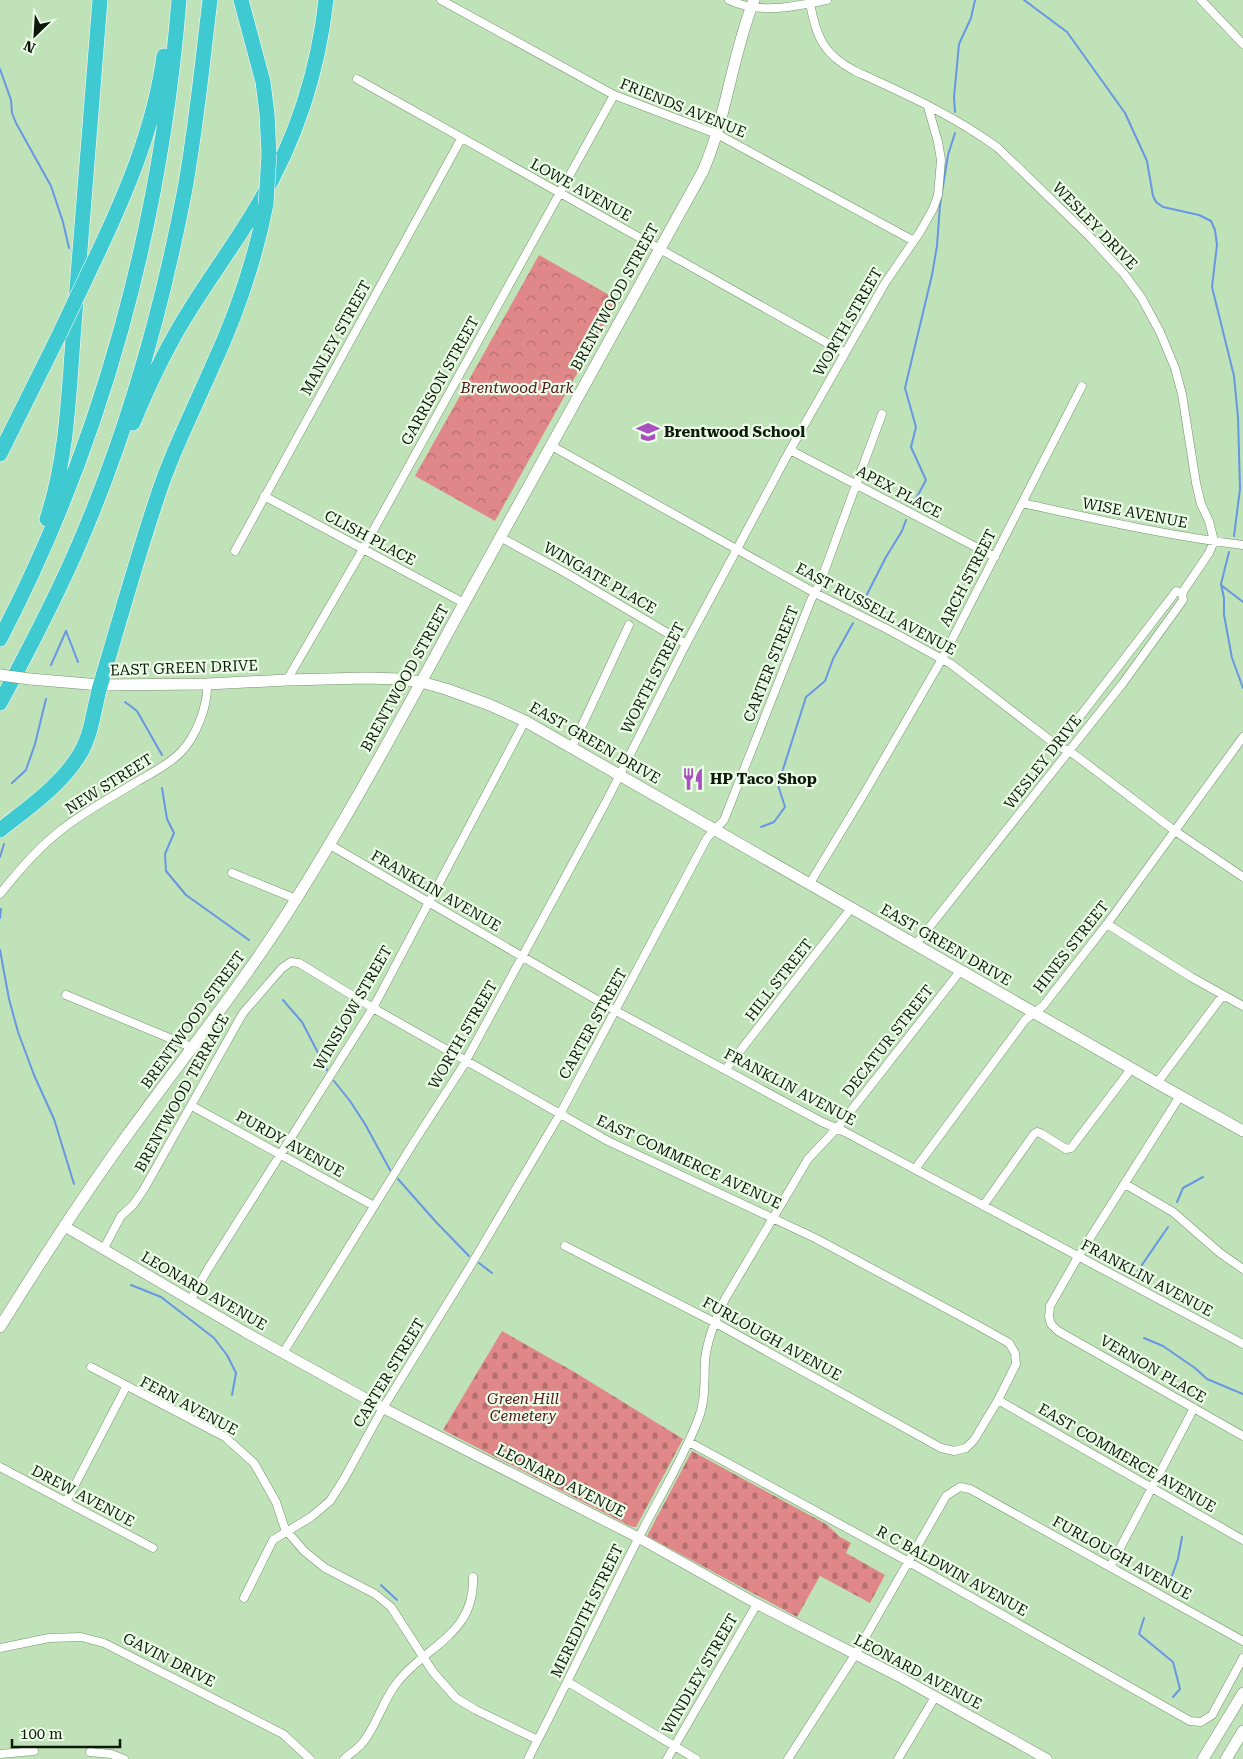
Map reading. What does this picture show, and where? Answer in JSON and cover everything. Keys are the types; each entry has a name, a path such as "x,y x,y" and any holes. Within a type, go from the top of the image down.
{"highway":[{"path":"14,612 21,584 50,510 63,445 92,122 100,0"},
{"path":"0,454 124,196 149,126 163,65 172,0"},
{"path":"0,639 46,544 74,474 120,338 137,272 158,169 170,88 179,0"},
{"path":"0,703 35,637 74,556 118,442 159,308 190,158 210,0"},
{"path":"0,830 51,788 75,761 88,737 100,685 156,500 172,455 214,364 240,300 259,241 266,204 269,154 267,114 263,82 242,0"},
{"path":"74,556 87,538 135,419 161,362 190,310 259,204 287,148 304,108 311,84 323,32 326,0"}],"main road":[{"name":"BRENTWOOD STREET","path":"0,1327 64,1226 126,1136 242,981 330,845 703,171 717,134 745,23 753,3"},
{"name":"EAST GREEN DRIVE","path":"0,675 100,685 208,684 366,678 421,682 490,705 525,721 572,747 1131,1069 1243,1131"},
{"path":"1203,1759 1243,1692"},
{"path":"1226,1759 1243,1731"}],"street":[{"name":"FRIENDS AVENUE","path":"441,0 614,95 717,134 914,241"},
{"path":"729,0 736,3 753,3 786,8 827,0"},
{"path":"1201,0 1243,44"},
{"name":"WESLEY DRIVE","path":"810,3 817,32 830,55 848,67 982,136 1012,160 1108,255 1140,297 1160,332 1175,368 1182,394 1196,483 1214,541 1210,553 1182,593 1183,600 1159,634 916,944"},
{"name":"LOWE AVENUE","path":"357,80 845,353"},
{"name":"GARRISON STREET","path":"287,680 363,550 614,95"},
{"name":"WORTH STREET","path":"283,1353 466,1060 620,775 686,644 790,450 885,283 933,209 938,195 941,160 928,107"},
{"name":"MANLEY STREET","path":"235,550 461,139"},
{"name":"ARCH STREET","path":"810,883 942,658 1082,386"},
{"name":"CARTER STREET","path":"244,1598 273,1540 312,1517 330,1501 383,1408 471,1265 560,1114 707,838 724,820 857,485 882,414"},
{"name":"EAST RUSSELL AVENUE","path":"550,445 815,592 888,628 942,658 1175,831 1243,877"},
{"name":"APEX PLACE","path":"790,450 995,557"},
{"name":"CLISH PLACE","path":"264,496 464,603"},
{"name":"WISE AVENUE","path":"1022,503 1138,529 1243,545"},
{"name":"WINGATE PLACE","path":"500,537 564,572 686,644"},
{"name":"WESLEY DRIVE","path":"1058,745 1174,594 1176,592 1182,593"},
{"path":"572,747 629,625"},
{"name":"NEW STREET","path":"0,894 32,856 61,830 92,808 167,764 181,752 193,735 199,720 208,694 208,684"},
{"name":"WINSLOW STREET","path":"190,1301 208,1269 373,1008 525,721"},
{"name":"HINES STREET","path":"915,1169 1025,1020 1043,1006 1107,924 1243,737"},
{"name":"FRANKLIN AVENUE","path":"330,845 616,1011 1243,1344"},
{"path":"232,873 296,899"},
{"name":"HILL STREET","path":"726,1069 852,907"},
{"path":"1107,924 1160,958 1243,1006"},
{"name":"BRENTWOOD TERRACE","path":"103,1250 121,1216 134,1206 192,1106 243,1012 282,968 291,962 299,963"},
{"name":"EAST COMMERCE AVENUE","path":"299,963 373,1008 608,1141 822,1241 1009,1343 1015,1353 1016,1364 998,1400 1243,1540"},
{"name":"DECATUR STREET","path":"835,1128 839,1126 960,970"},
{"path":"66,995 191,1047"},
{"path":"1157,1083 1223,995"},
{"path":"983,1206 1034,1134 1037,1132 1066,1149 1071,1148 1131,1069"},
{"path":"1078,1257 1180,1096"},
{"name":"PURDY AVENUE","path":"192,1106 374,1206"},
{"name":"MEREDITH STREET","path":"528,1759 639,1538 690,1442 705,1396 705,1359 714,1322 808,1159 835,1128"},
{"path":"1125,1184 1173,1212 1220,1253 1243,1269"},
{"name":"LEONARD AVENUE","path":"64,1226 190,1301 383,1408 639,1538 758,1604 898,1676 1046,1759"},
{"name":"FURLOUGH AVENUE","path":"565,1246 714,1322 942,1448 954,1451 966,1448 974,1440 998,1400"},
{"name":"VERNON PLACE","path":"1078,1257 1050,1306 1049,1317 1058,1331 1243,1436"},
{"name":"FERN AVENUE","path":"91,1368 225,1437 242,1451 254,1462 276,1502 287,1531 304,1551 326,1568 375,1594 391,1607 433,1672 456,1698 476,1710 538,1740"},
{"path":"66,1502 126,1387"},
{"path":"1110,1567 1194,1408"},
{"name":"R C BALDWIN AVENUE","path":"690,1442 909,1562 1190,1721 1201,1722 1212,1715 1243,1658"},
{"name":"DREW AVENUE","path":"0,1467 153,1548"},
{"name":"FURLOUGH AVENUE","path":"909,1562 946,1496 960,1488 970,1490 1243,1641"},
{"path":"788,1759 855,1655 909,1562"},
{"path":"344,1759 364,1741 396,1684 423,1656 441,1644 457,1628 468,1610 474,1592 473,1577"},
{"name":"WINDLEY STREET","path":"667,1759 758,1604"},
{"name":"GAVIN DRIVE","path":"0,1648 49,1638 81,1637 104,1643 283,1734 310,1759"},
{"path":"568,1682 696,1759"},
{"path":"898,1759 935,1697"},
{"path":"0,1754 34,1751"},
{"path":"90,1752 111,1754 124,1759"}],"green space":[{"name":"Brentwood Park","path":"539,255 618,300 495,521 415,476"},
{"name":"Green Hill Cemetery","path":"502,1331 576,1373 683,1439 636,1527 632,1527 443,1430"},
{"path":"692,1451 826,1524 840,1537 851,1543 846,1553 885,1575 870,1603 820,1576 797,1617 647,1536"}],"waterway":[{"path":"955,112 954,97 959,44 971,18 975,0"},
{"path":"1024,0 1067,32 1125,113 1147,161 1153,196 1156,202 1163,207 1199,215 1211,221 1215,230 1217,245 1212,287 1234,376 1238,417 1240,489 1234,536"},
{"path":"0,69 11,100 12,113 16,123 51,186 69,248"},
{"path":"912,506 926,480 911,447 916,427 905,388 932,275 948,155 955,133"},
{"path":"860,608 886,557 902,531 906,520"},
{"path":"1229,552 1221,584 1224,598 1224,615 1232,658 1243,688"},
{"path":"1221,585 1243,602"},
{"path":"761,827 774,822 785,807 778,785 806,697 825,681 833,659 853,623"},
{"path":"66,631 78,662"},
{"path":"51,665 66,631"},
{"path":"12,783 26,770 35,744 46,699"},
{"path":"125,702 137,711 162,755"},
{"path":"162,788 167,819 174,833 165,854 166,871 186,895 249,940"},
{"path":"0,857 4,844"},
{"path":"0,918 1,909"},
{"path":"0,950 9,999 18,1032 34,1075 54,1119 74,1184"},
{"path":"283,1000 302,1022 327,1070"},
{"path":"334,1081 365,1124 390,1170"},
{"path":"1177,1202 1183,1188 1203,1177"},
{"path":"398,1179 469,1256"},
{"path":"1135,1275 1168,1227"},
{"path":"479,1263 492,1273"},
{"path":"131,1285 161,1297 214,1338 227,1355 236,1373 232,1395"},
{"path":"1144,1338 1163,1346 1195,1368 1207,1379 1243,1394"},
{"path":"1169,1584 1178,1559 1182,1537"},
{"path":"381,1585 397,1600"},
{"path":"1144,1618 1139,1634 1173,1662 1180,1689 1173,1697"}],"place":[{"name":"Brentwood School","path":"648,432"},
{"name":"HP Taco Shop","path":"693,779"}]}
